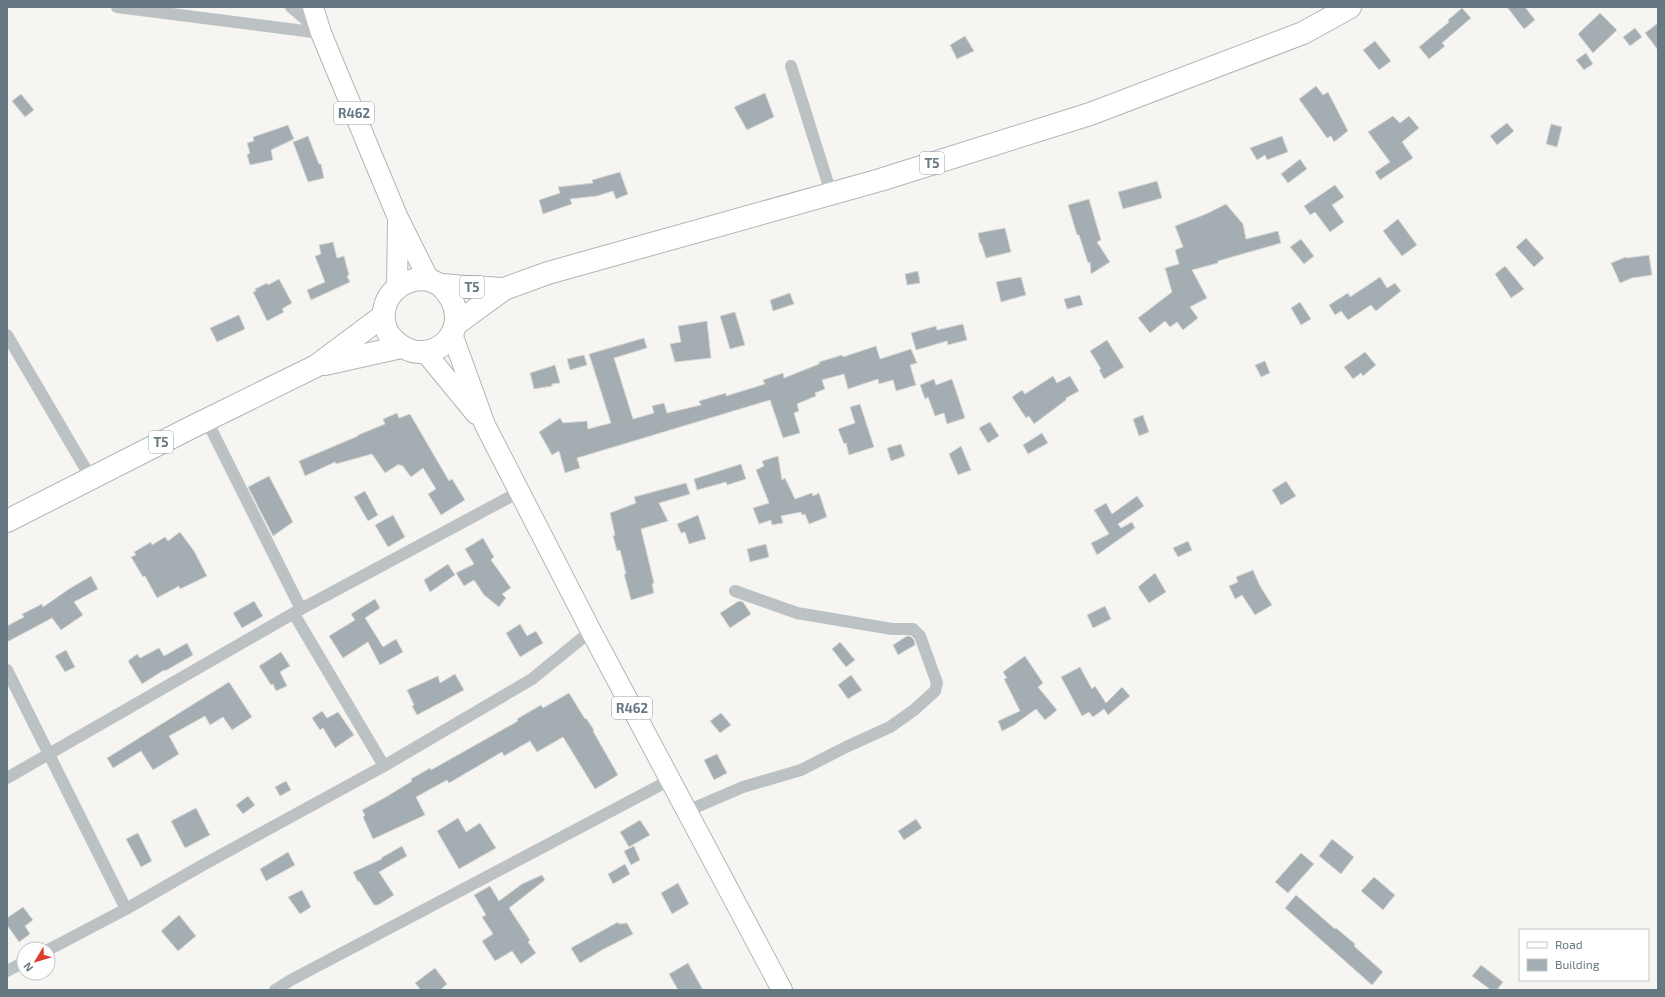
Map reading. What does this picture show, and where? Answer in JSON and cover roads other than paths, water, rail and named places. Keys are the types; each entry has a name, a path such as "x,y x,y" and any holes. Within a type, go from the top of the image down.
{"highway":[{"name":"T5","path":"454,329 504,289 548,273 880,180 1090,114 1303,33 1350,7"},
{"path":"418,279 435,283 449,293 457,313 454,329 446,342 438,348 426,352 413,352 401,347 391,338 385,327 383,316 387,300 397,287 418,279"},
{"name":"T5","path":"435,283 504,289"},
{"name":"T5","path":"7,521 206,419 316,366 383,316"},
{"name":"T5","path":"316,366 401,347"}],"main road":[{"name":"R462","path":"313,7 321,33 398,218 435,283"},
{"name":"R462","path":"397,287 398,218"},
{"name":"R462","path":"454,329 485,425 591,631 782,990"},
{"name":"R462","path":"426,352 485,425"}],"street":[{"path":"117,7 321,33"},
{"path":"291,7 321,33"},
{"path":"791,66 831,193"},
{"path":"7,335 91,478"},
{"path":"206,419 298,611 384,766"},
{"path":"7,778 298,611 519,492"},
{"path":"687,811 742,788 801,770 890,727 914,710 935,691 937,683 920,636 913,629 892,629 797,614 735,590"},
{"path":"56,946 126,909 201,866 384,766 532,679 591,631"},
{"path":"7,670 126,909"},
{"path":"275,990 291,980 670,780"},
{"path":"7,971 16,966"}]}
